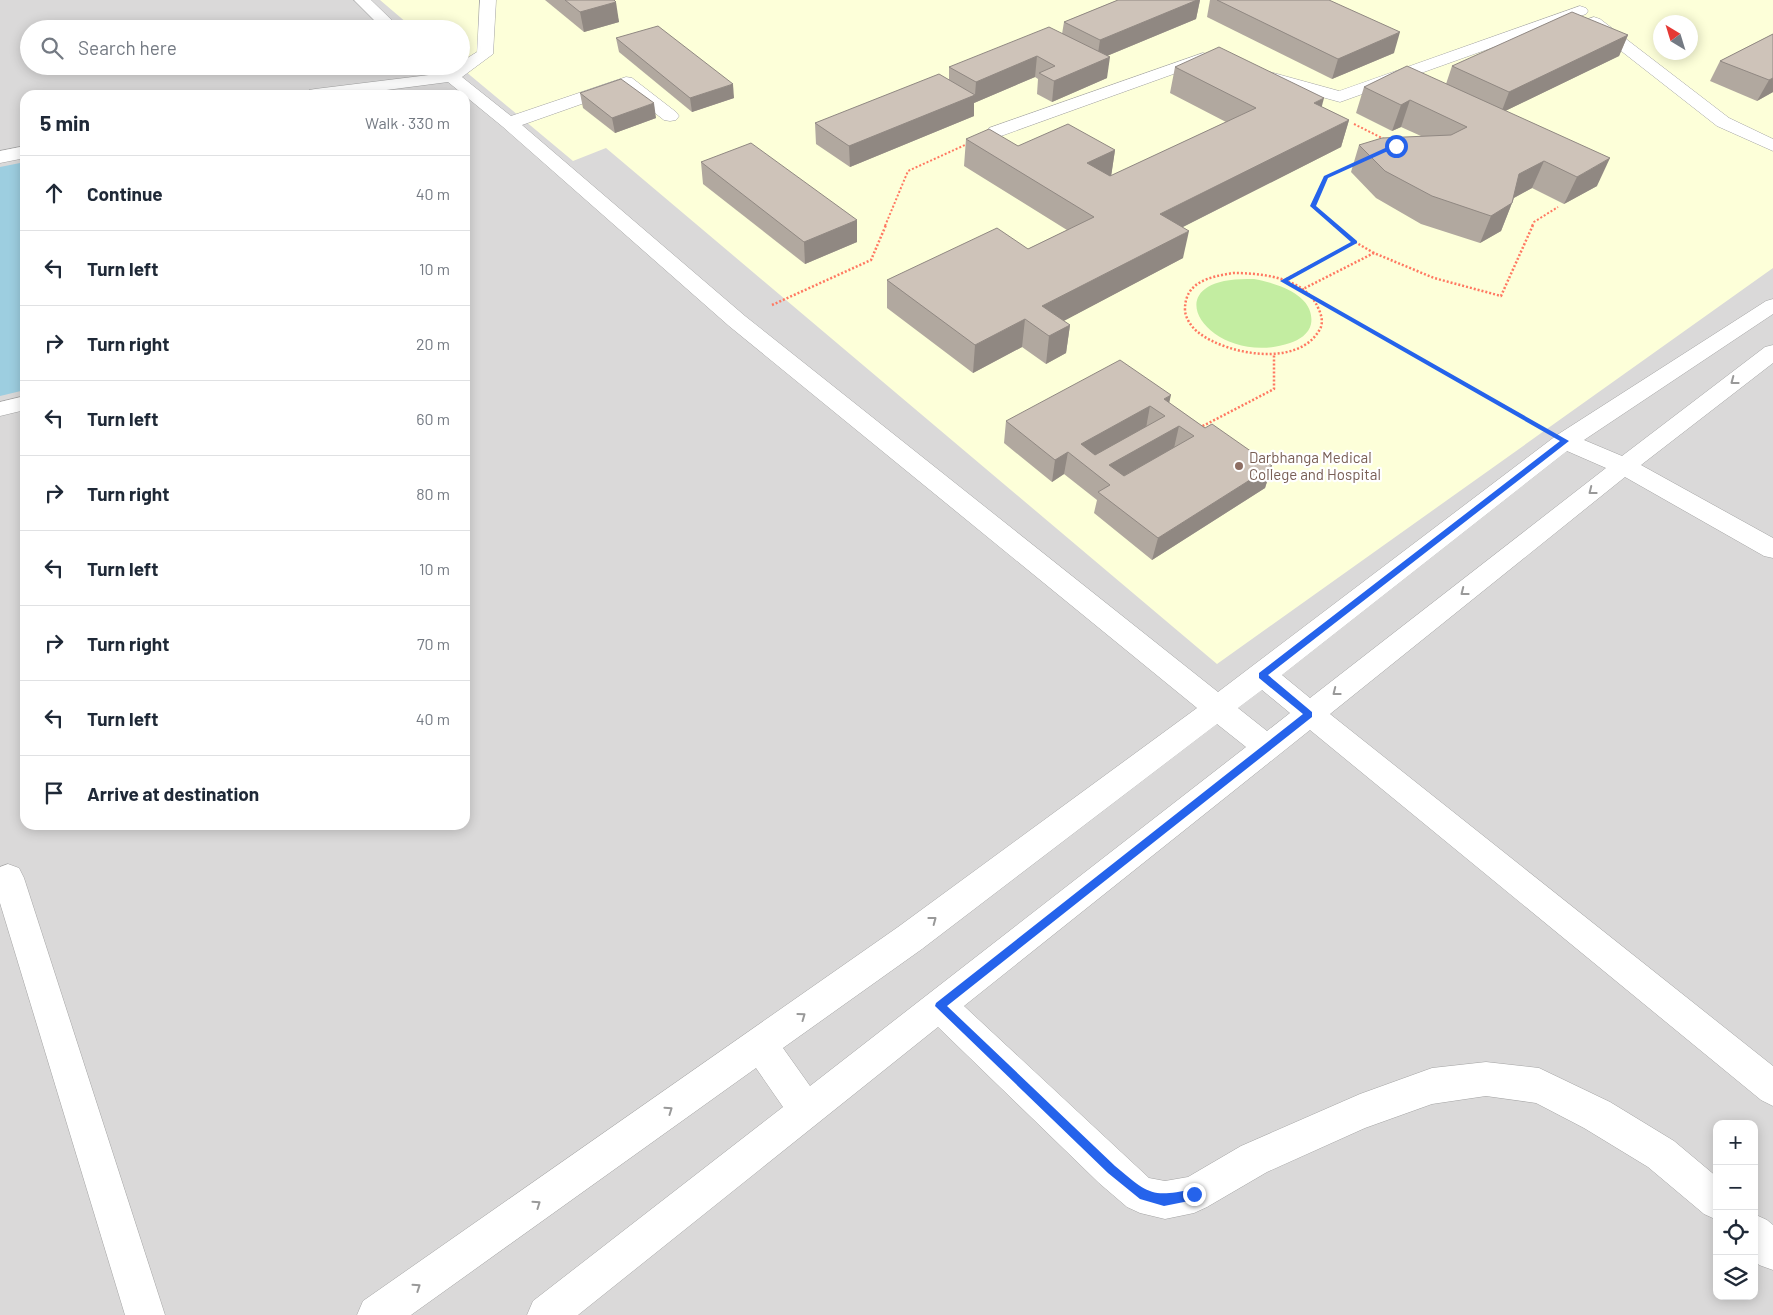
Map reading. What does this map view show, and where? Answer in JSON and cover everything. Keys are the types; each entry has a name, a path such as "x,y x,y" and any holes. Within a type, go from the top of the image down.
{"street":[{"path":"362,0 383,20"},
{"path":"470,61 485,54 488,0"},
{"path":"1245,70 1340,96 1574,6 1722,122 1773,146"},
{"path":"995,132 1203,58 1228,65"},
{"path":"341,90 427,75"},
{"path":"448,75 466,90"},
{"path":"509,124 626,82 670,116"},
{"path":"470,93 509,124 737,321 1266,747"},
{"path":"0,157 20,153"},
{"path":"377,1315 760,1046 910,938 1262,675 1565,441 1773,305"},
{"path":"547,1315 1266,747 1624,466 1773,352"},
{"path":"0,409 20,404"},
{"path":"1565,441 1624,466 1773,549"},
{"path":"1262,675 1773,1088"},
{"path":"8,878 145,1315"},
{"path":"940,1006 1112,1170 1140,1194 1164,1200 1194,1194 1254,1159 1360,1112 1432,1086 1486,1079 1539,1086 1597,1114 1661,1154 1713,1197"},
{"path":"760,1046 806,1110"},
{"path":"1758,1237 1773,1251"}],"path":[{"path":"1352,123 1387,141"},
{"path":"737,321 871,260 908,171 995,132"},
{"path":"1361,161 1326,177 1312,206 1355,242 1374,253 1434,278 1501,296 1534,222 1558,207"},
{"path":"1283,281 1355,242"},
{"path":"1301,290 1374,253"},
{"path":"1308,295 1321,313 1319,332 1300,348 1274,354 1241,352 1211,341 1191,324 1184,304 1193,288 1214,276 1233,273 1253,274 1283,281 1301,290 1565,441"},
{"path":"1195,431 1274,389 1274,354"}],"shaded area":[{"path":"0,0 1773,0 1773,1315 0,1315"},
{"name":"Darbhanga Medical College and Hospital","path":"380,0 1773,0 1773,268 1217,664 606,148 573,161 470,75 470,20 403,20"}],"green space":[{"path":"1254,279 1283,287 1301,298 1311,314 1311,324 1303,336 1290,343 1261,348 1235,344 1215,334 1201,320 1196,305 1202,291 1221,282"}],"water":[{"path":"20,163 20,391 0,396 0,167"}],"building":[{"path":"565,0 614,0 616,2 580,12"},
{"path":"1118,0 1197,0 1100,40 1064,22"},
{"path":"1217,0 1329,0 1400,32 1338,59"},
{"path":"1572,12 1628,35 1509,92 1452,66"},
{"path":"658,26 733,84 690,98 616,38"},
{"path":"1049,27 1110,57 1054,81 1039,73 1055,66 1037,56 976,82 949,67"},
{"path":"1773,34 1773,78 1769,80 1720,61"},
{"path":"1219,47 1324,98 1314,103 1349,120 1160,214 1189,231 1042,306 1070,325 1049,336 1025,319 975,345 887,280 997,228 1028,249 1094,217 966,139 989,129 1018,146 1068,124 1115,150 1087,163 1110,176 1256,108 1175,67"},
{"path":"1407,66 1610,158 1577,177 1544,161 1519,174 1512,203 1491,216 1432,196 1385,171 1359,145 1382,138 1451,135 1467,127 1410,100 1401,105 1364,87"},
{"path":"939,74 975,95 849,146 815,123"},
{"path":"621,79 654,103 612,118 580,93"},
{"path":"751,143 857,220 804,242 701,162"},
{"path":"1120,360 1171,395 1164,399 1205,428 1212,424 1272,466 1158,538 1098,492 1110,485 1068,452 1055,460 1006,421","holes":["1150,406 1165,416 1095,455 1081,444","1179,426 1194,436 1124,476 1109,465"]}],"place":[{"name":"Darbhanga Medical College and Hospital","path":"1239,466"}],"route":[{"path":"1194,1194 1164,1200 1140,1194 1112,1170 940,1006 1309,714 1262,675 1565,441 1283,281 1355,242 1312,206 1326,177 1396,146"}]}
